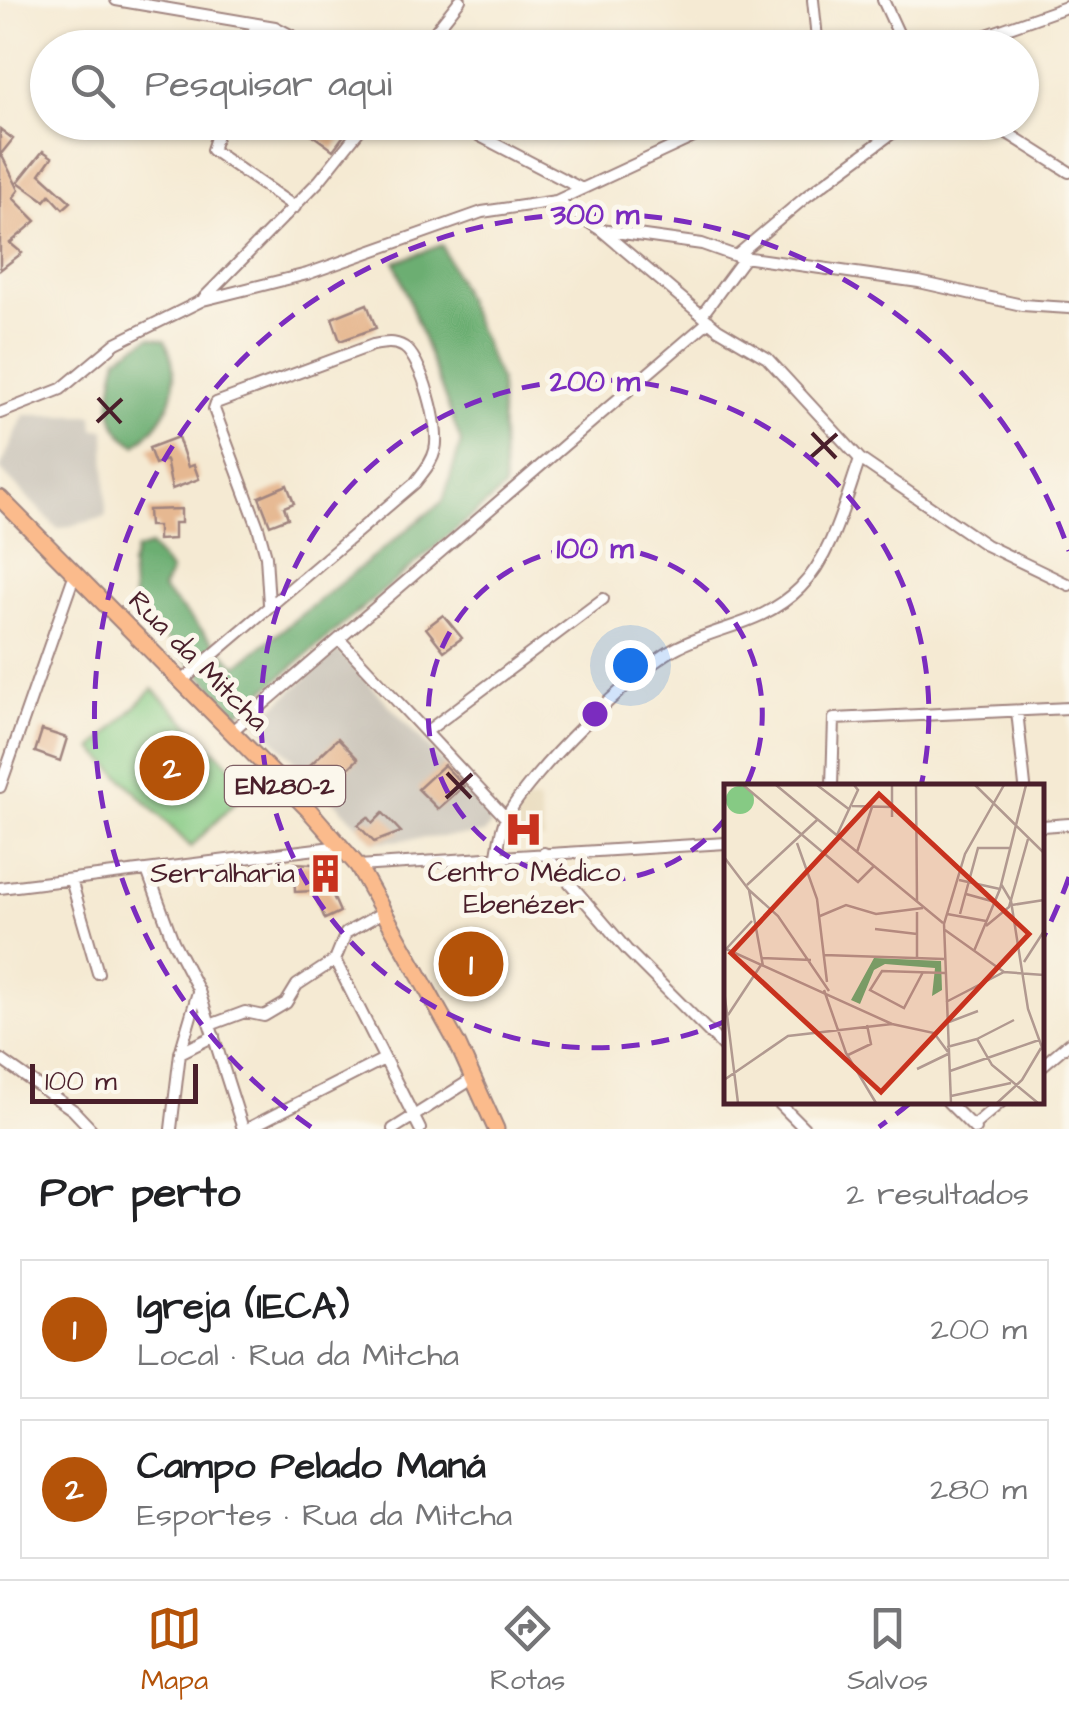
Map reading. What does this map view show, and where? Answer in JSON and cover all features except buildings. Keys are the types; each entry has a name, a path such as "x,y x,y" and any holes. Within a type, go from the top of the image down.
{"main road":[{"name":"Rua da Mitcha","path":"0,498 232,731 358,866 474,1078 496,1129"}],"street":[{"path":"116,0 279,30"},
{"path":"436,30 460,0"},
{"path":"813,0 816,30"},
{"path":"883,0 896,30"},
{"path":"1001,30 1069,6"},
{"path":"254,30 256,24"},
{"path":"215,140 212,150 295,207"},
{"path":"203,300 295,207 351,140"},
{"path":"488,140 582,189"},
{"path":"0,413 60,389 116,343 203,300 307,274 482,212 556,201 687,140"},
{"path":"232,731 705,318 740,256 807,196 883,140"},
{"path":"1018,140 1069,172"},
{"path":"556,201 601,230 705,318 767,358 860,458 986,544 1069,585"},
{"path":"601,230 702,244 740,256 866,272 1022,305 1069,308"},
{"path":"182,681 415,483 430,464 437,426 416,363 406,348 390,342 373,345 216,403 266,556 268,604"},
{"path":"496,855 506,818 555,756 653,663 679,646 775,610 801,587 818,565 860,458"},
{"path":"0,787 75,574"},
{"path":"426,732 603,599"},
{"path":"340,639 506,818"},
{"path":"832,784 834,719 1069,708"},
{"path":"1017,711 1025,784"},
{"path":"1044,826 1069,824"},
{"path":"358,866 724,843"},
{"path":"0,888 342,846"},
{"path":"544,853 628,950 724,1048"},
{"path":"147,870 173,941 199,991 223,1076 245,1129 382,1060"},
{"path":"71,880 98,973"},
{"path":"180,1053 245,1012 264,1016 286,1003 297,985 335,960 346,933 385,911"},
{"path":"335,960 420,1129"},
{"path":"171,1129 180,1053 199,991"},
{"path":"1046,1062 1069,1042"},
{"path":"0,1059 73,1110 91,1129"},
{"path":"392,1129 474,1078"},
{"path":"780,1104 805,1129"},
{"path":"950,1104 974,1128 999,1104"}],"shaded area":[{"path":"24,415 93,415 94,429 105,429 106,517 58,529 0,469"},
{"path":"338,650 495,819 484,834 374,842 257,722"},
{"name":"Centro Médico Ebenézer","path":"538,800 545,840 503,842 506,818 518,803"}],"green space":[{"path":"442,245 500,381 504,489 238,713 134,606 131,566 136,550 150,546 171,572 162,589 237,666 443,501 461,442 395,262"},
{"path":"150,337 165,340 174,385 166,411 136,445 125,437 113,418 113,382 118,357"},
{"path":"153,689 251,786 191,847 93,749"}],"place":[{"name":"Campo Pelado Maná","path":"172,768"},
{"name":"Centro Médico Ebenézer","path":"524,829"},
{"name":"Serralharia","path":"325,873"},
{"name":"Igreja (IECA)","path":"471,964"}]}
